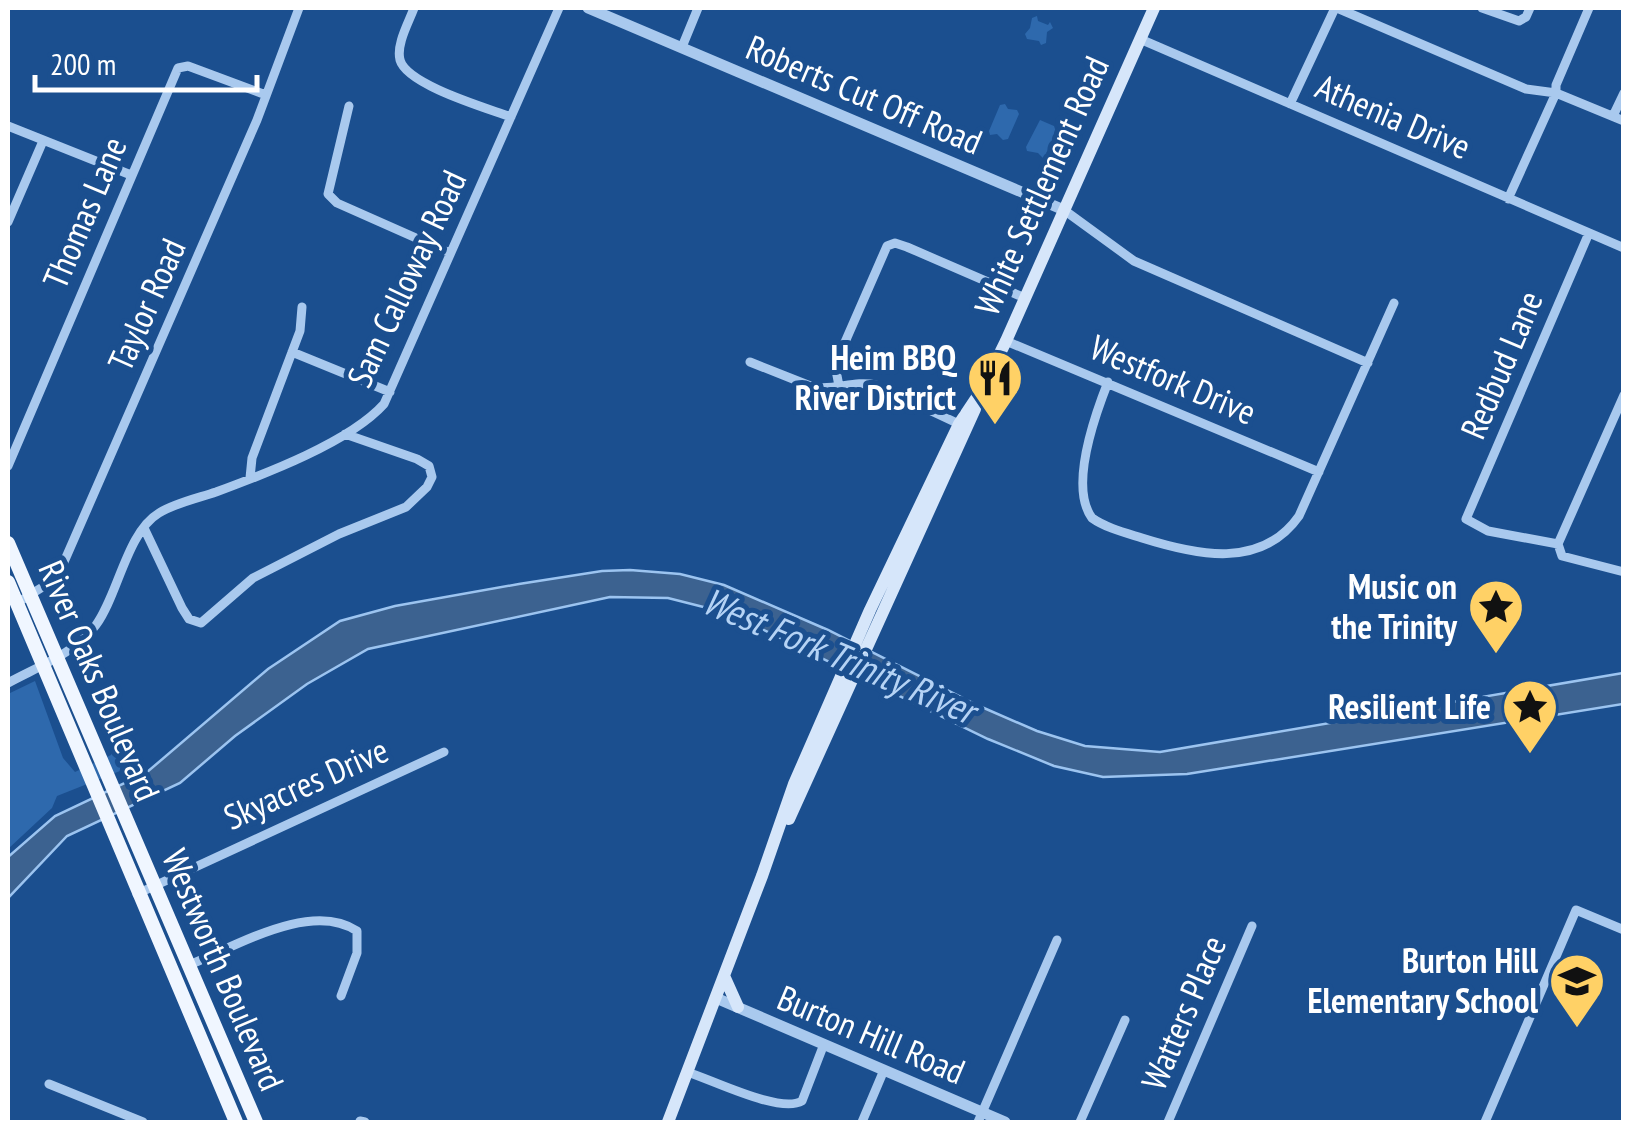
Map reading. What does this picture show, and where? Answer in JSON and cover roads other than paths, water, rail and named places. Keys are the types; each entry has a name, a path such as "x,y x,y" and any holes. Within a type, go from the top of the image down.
{"main road":[{"name":"White Settlement Road","path":"668,1122 762,876 836,700 1006,341 1154,8"},
{"name":"White Settlement Road","path":"953,450 959,424 983,388"},
{"name":"River Oaks Boulevard","path":"8,543 24,600 135,842"},
{"name":"River Oaks Boulevard","path":"8,582 24,600"},
{"name":"River Oaks Boulevard","path":"50,661 77,752 119,852"},
{"name":"Westworth Boulevard","path":"135,842 256,1122"},
{"name":"Westworth Boulevard","path":"119,852 236,1122"},
{"path":"725,975 738,1008"}],"street":[{"name":"Taylor Road","path":"24,600 57,578 266,95 299,8"},
{"path":"414,8 400,46 399,58 404,68 430,85 510,117"},
{"name":"Sam Calloway Road","path":"144,528 158,513 250,478 371,418 390,392 559,8"},
{"name":"Roberts Cut Off Road","path":"588,8 1064,210"},
{"path":"682,47 698,8"},
{"path":"1290,104 1336,8 1526,89 1556,93 1618,118 1624,92"},
{"path":"1482,8 1518,21 1526,17 1530,8"},
{"path":"1508,199 1589,8"},
{"name":"Athenia Drive","path":"1140,39 1624,248"},
{"name":"Thomas Lane","path":"8,466 181,66 266,95"},
{"path":"348,106 328,194 337,203 450,253"},
{"path":"8,126 131,175"},
{"path":"8,222 44,141"},
{"path":"1064,210 1134,261 1368,363"},
{"name":"Redbud Lane","path":"1558,544 1488,531 1466,519 1589,233"},
{"path":"839,386 835,365 886,246 907,246 1025,298"},
{"path":"1108,382 1088,444 1082,492 1086,510 1098,522 1186,552 1234,554 1266,546 1291,528 1394,303"},
{"path":"250,478 252,458 303,322 302,307"},
{"name":"Westfork Drive","path":"1006,341 1319,472"},
{"path":"292,352 390,392"},
{"path":"750,362 813,388 862,382 876,385 959,424"},
{"path":"1624,395 1558,544 1562,556 1624,572"},
{"path":"144,528 182,608 189,619 201,623 252,578 339,534 406,507 428,487 432,476 429,466 417,458 345,434"},
{"path":"8,682 79,642 100,620 144,528"},
{"name":"Skyacres Drive","path":"137,894 444,752"},
{"path":"1485,1122 1576,910 1624,930"},
{"path":"189,965 301,921 345,923 357,931 359,942 340,996"},
{"name":"Watters Place","path":"1168,1122 1252,926"},
{"path":"980,1118 1057,940"},
{"name":"Burton Hill Road","path":"716,998 884,1070 980,1118 1004,1122"},
{"path":"1080,1122 1125,1020"},
{"path":"687,1072 748,1094 797,1105 824,1044"},
{"path":"862,1122 884,1070"},
{"path":"49,1084 144,1122"}],"water":[{"name":"West Fork Trinity River","path":"630,570 680,574 724,585 828,630 977,705 1037,731 1085,746 1160,752 1623,673 1623,704 1187,774 1103,777 1054,766 988,739 731,614 668,598 610,597 368,649 307,684 235,736 180,783 67,836 8,898 8,857 55,816 146,773 268,669 340,621 395,606 519,584"}],"place":[{"name":"Heim BBQ River District","path":"995,427"},
{"name":"Music on the Trinity","path":"1496,656"},
{"name":"Resilient Life","path":"1530,756"},
{"name":"Burton Hill Elementary School","path":"1577,1030"}]}
